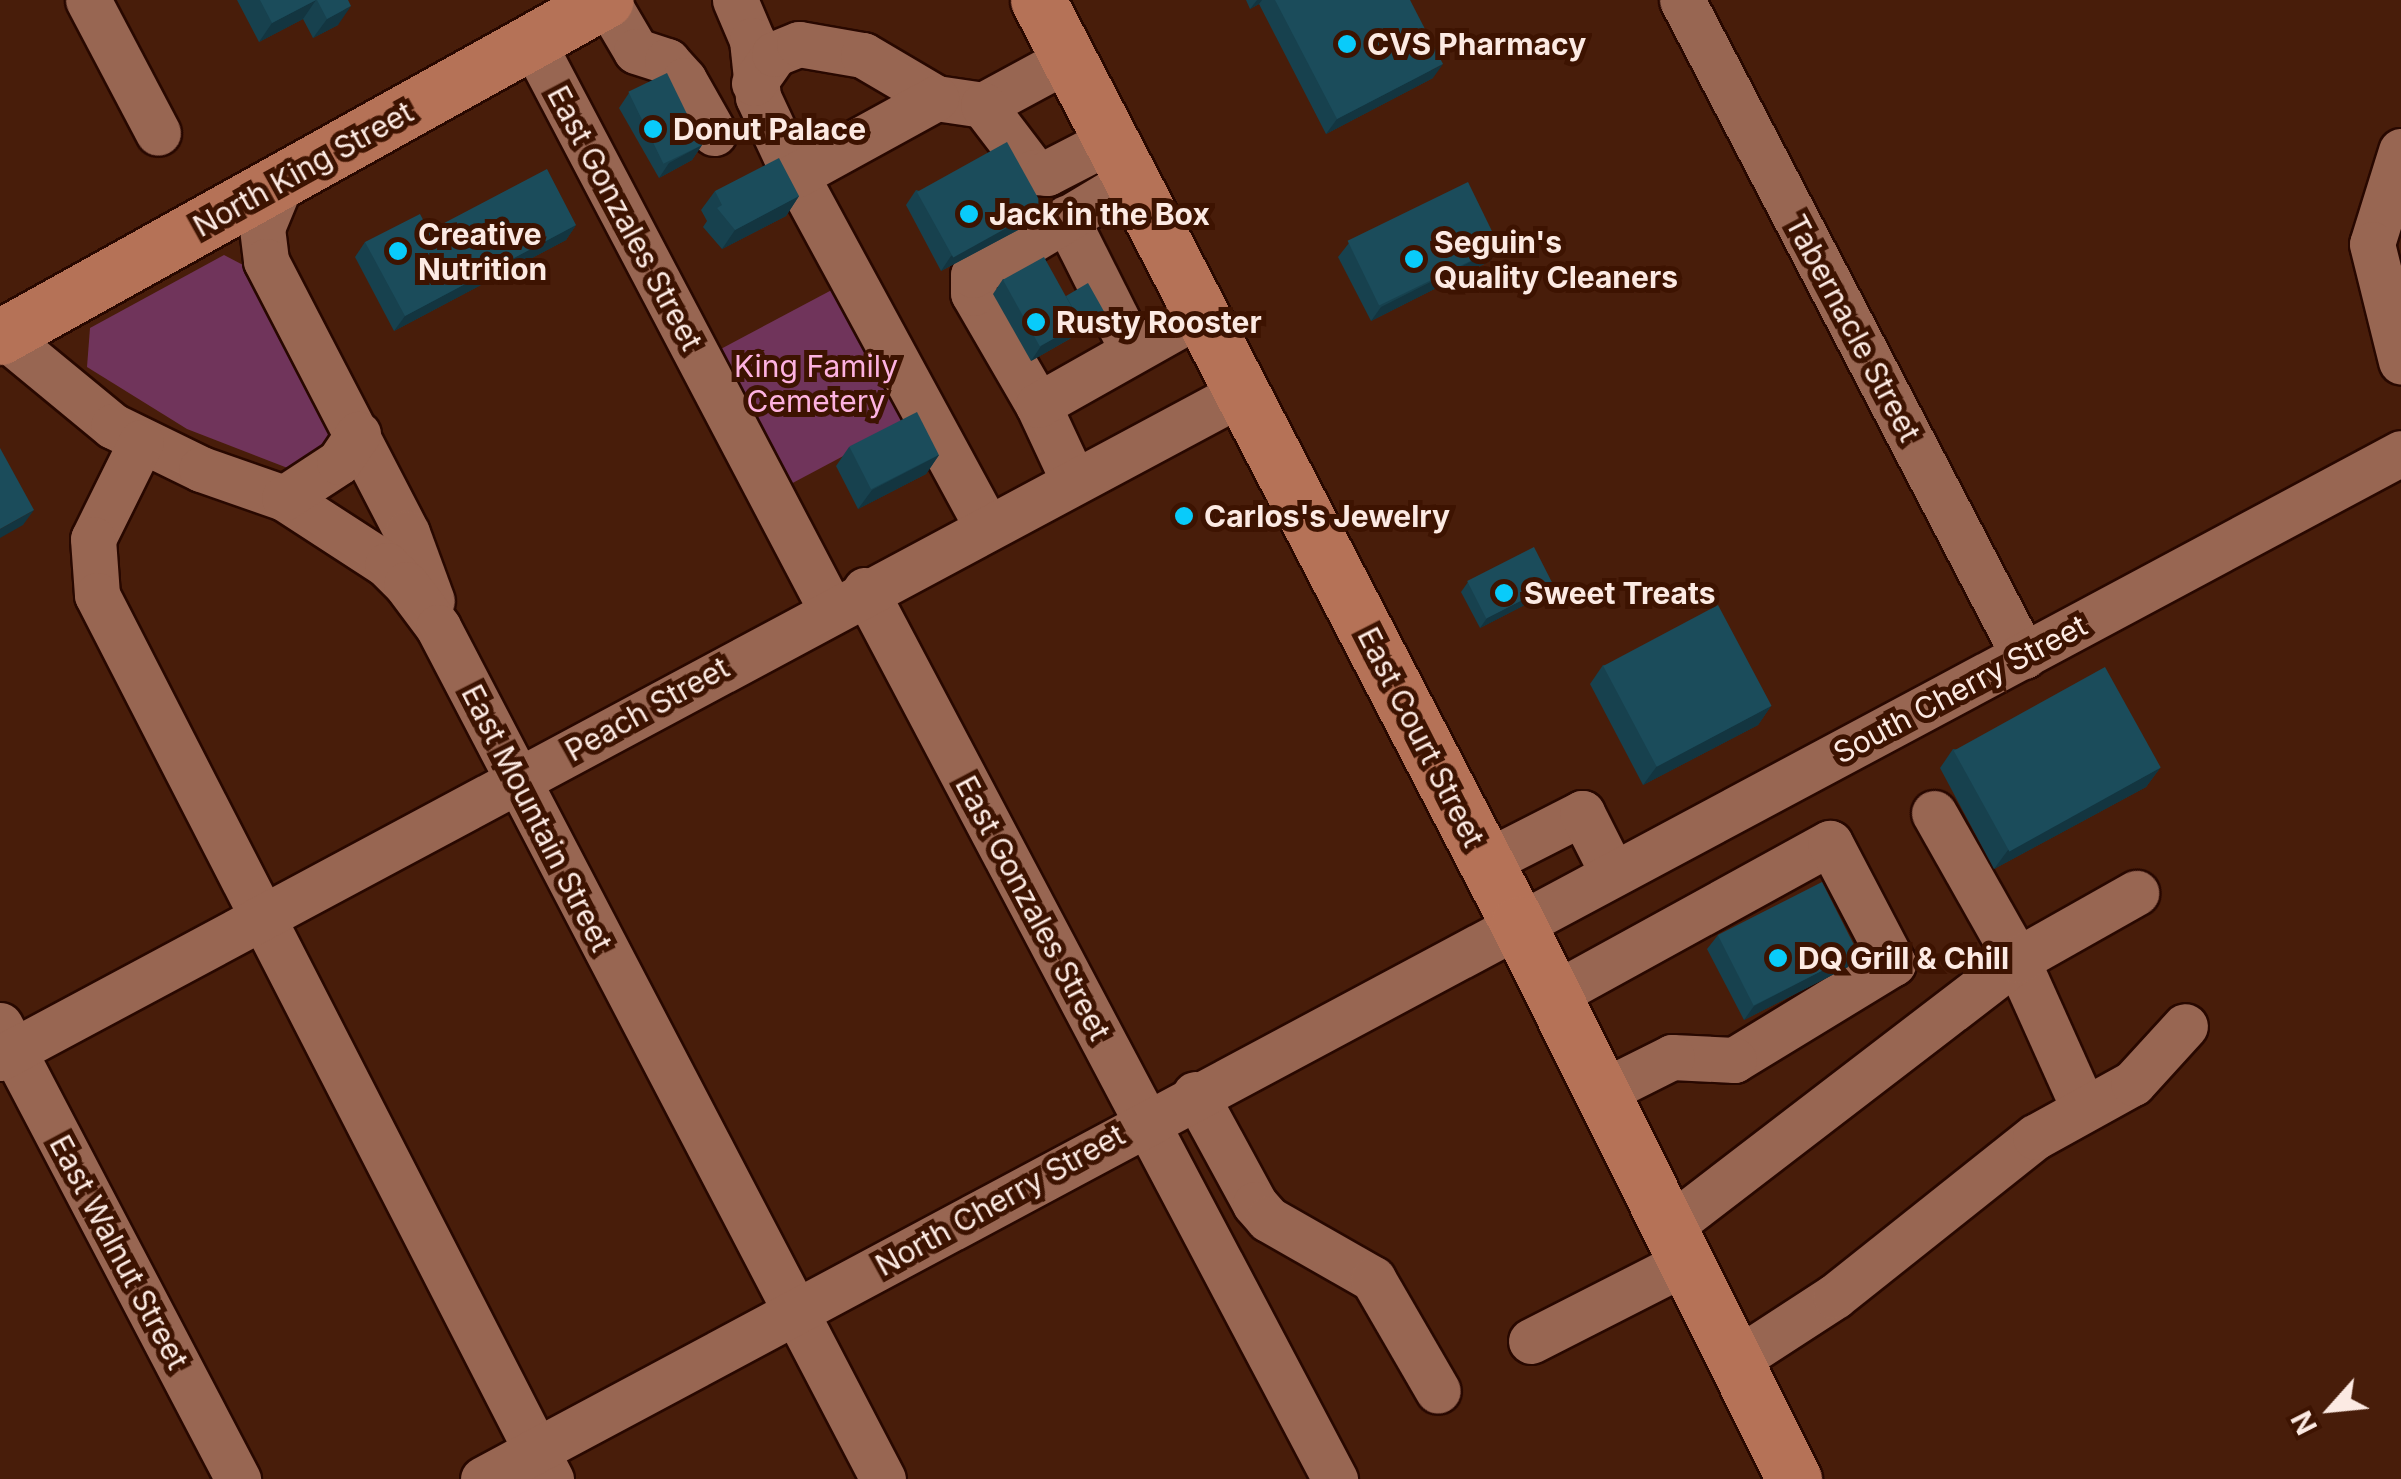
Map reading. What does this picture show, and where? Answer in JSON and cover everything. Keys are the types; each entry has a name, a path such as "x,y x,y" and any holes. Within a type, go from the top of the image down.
{"main road":[{"name":"North King Street","path":"1,335 606,0"},
{"name":"East Court Street","path":"1044,22 1122,160 1518,924 1794,1479"}],"street":[{"path":"88,0 158,133"},
{"path":"606,0 636,51 667,61 684,80 714,134"},
{"path":"735,0 752,40 754,83 796,174 986,526"},
{"name":"Tabernacle Street","path":"1682,0 2024,656"},
{"path":"982,105 1044,22"},
{"name":"East Gonzales Street","path":"532,41 1144,1120 1335,1479"},
{"path":"754,83 774,54 799,44 862,54 936,98 982,105 1034,172 1047,174 1122,160"},
{"path":"796,174 936,98"},
{"path":"2401,151 2372,244 2401,361"},
{"path":"1073,480 1038,405 972,293 973,275 1066,218 1122,160"},
{"path":"281,182 262,228 266,261 407,532 438,627"},
{"path":"1066,218 1132,348"},
{"path":"1038,405 1132,348 1202,313"},
{"name":"East Mountain Street","path":"1,335 87,408 141,442 284,498 387,564 438,627 882,1479"},
{"name":"Peach Street","path":"5,1044 260,918 847,599 1243,392"},
{"path":"284,498 339,462 358,434"},
{"path":"141,442 93,539 90,571 260,918 544,1465"},
{"name":"South Cherry Street","path":"1518,924 2401,453"},
{"path":"1486,862 1582,813 1613,874"},
{"path":"1934,814 2017,960 2084,1109"},
{"path":"1552,994 1830,843 1894,962 1734,1060 1672,1057 1602,1092"},
{"path":"1531,1341 1677,1244 2017,960 2136,893"},
{"name":"North Cherry Street","path":"483,1479 544,1465 794,1314 1144,1120 1518,924"},
{"path":"1735,1361 1835,1296 2035,1137 2133,1083 2185,1026"},
{"name":"East Walnut Street","path":"5,1044 238,1479"},
{"path":"1195,1094 1254,1204 1268,1219 1372,1279 1438,1391"}],"green space":[{"path":"224,255 245,266 339,435 298,472 187,429 87,367 90,328"},
{"name":"King Family Cemetery","path":"843,284 914,418 791,484 719,350"}],"building":[{"path":"260,0 316,0 272,23"},
{"path":"317,0 348,0 351,6 327,19"},
{"name":"CVS Pharmacy","path":"1275,0 1410,0 1443,64 1337,119"},
{"path":"667,73 702,145 663,164 628,92"},
{"name":"Jack in the Box","path":"1007,142 1043,208 953,258 917,192"},
{"path":"779,158 799,196 735,230 717,208 722,205 715,191"},
{"path":"547,169 576,225 405,316 365,242 420,214 429,231"},
{"name":"Seguin's Quality Cleaners","path":"1468,182 1500,247 1379,305 1348,241"},
{"name":"Rusty Rooster","path":"1044,257 1081,323 1040,346 1003,280"},
{"path":"1088,283 1106,315 1075,333 1081,323 1066,296"},
{"path":"917,412 939,455 871,489 849,447"},
{"path":"0,448 34,510 0,529"},
{"name":"Sweet Treats","path":"1534,547 1553,584 1486,618 1467,581"},
{"path":"1718,605 1772,706 1657,767 1603,666"},
{"path":"2105,667 2161,768 2009,851 1954,751"},
{"name":"DQ Grill & Chill","path":"1822,882 1858,952 1754,1006 1718,935"}],"place":[{"name":"CVS Pharmacy","path":"1347,44"},
{"name":"Donut Palace","path":"653,129"},
{"name":"Jack in the Box","path":"969,214"},
{"name":"Creative Nutrition","path":"398,251"},
{"name":"Seguin's Quality Cleaners","path":"1414,259"},
{"name":"Rusty Rooster","path":"1036,322"},
{"name":"Carlos's Jewelry","path":"1184,516"},
{"name":"Sweet Treats","path":"1504,593"},
{"name":"DQ Grill & Chill","path":"1778,958"}]}
